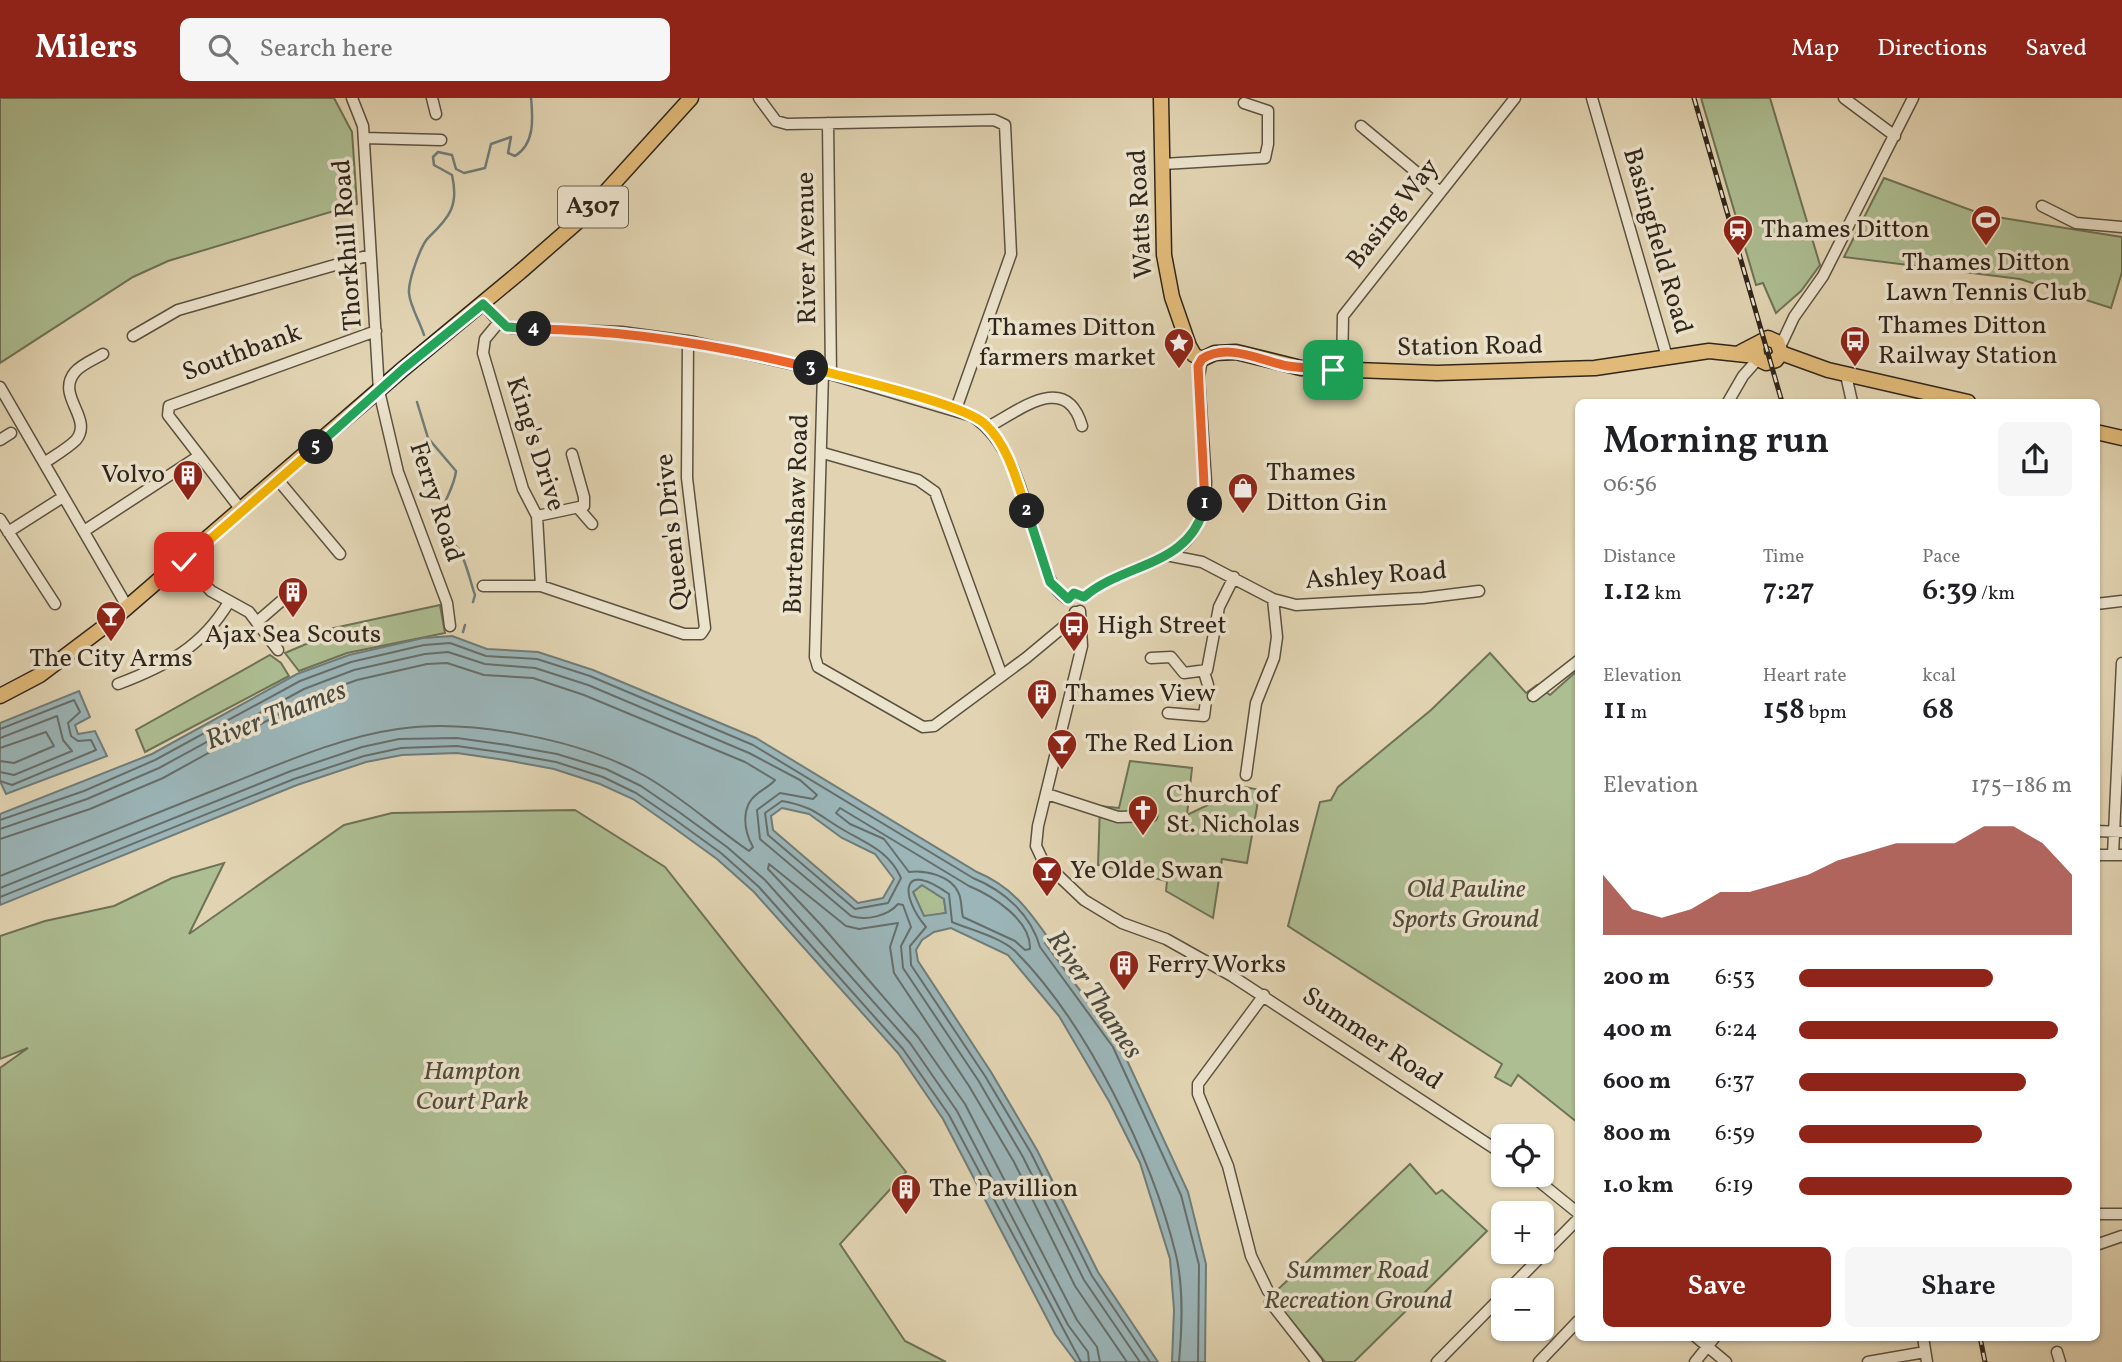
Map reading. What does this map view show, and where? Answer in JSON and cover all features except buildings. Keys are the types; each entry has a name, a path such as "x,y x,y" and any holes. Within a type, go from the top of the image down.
{"main road":[{"name":"A307","path":"0,696 40,675 128,608 483,304 583,217 691,98"},
{"name":"Watts Road","path":"1161,98 1164,255 1168,284 1189,346 1194,355 1202,359"},
{"path":"1777,346 1770,363 1757,354 1763,339 1777,346 1802,362 1846,375 1954,399"},
{"name":"Station Road","path":"1202,359 1215,353 1236,352 1287,365 1342,371 1437,373 1570,370 1709,351 1757,354"},
{"path":"2100,433 2122,438"}],"street":[{"name":"Thorkhill Road","path":"352,98 360,115 364,138 379,391"},
{"path":"432,98 436,114"},
{"path":"760,98 776,121 828,123 994,120 1001,121 1007,129 1011,254 956,409"},
{"name":"Basing Way","path":"1342,371 1343,316 1515,98"},
{"name":"Basingfield Road","path":"1592,98 1667,357"},
{"path":"1844,98 1895,136"},
{"path":"1777,346 1823,276 1913,98"},
{"path":"1163,164 1265,158 1268,144 1268,111 1244,103"},
{"name":"River Avenue","path":"827,373 828,123"},
{"path":"1361,127 1439,191"},
{"path":"364,138 441,141"},
{"path":"2042,206 2076,223 2122,227"},
{"path":"133,336 178,310 370,254"},
{"path":"483,304 499,322 512,328 591,330 688,341 827,373 956,409 972,416 988,427 1008,458 1050,582 1068,599"},
{"name":"King's Drive","path":"499,322 485,339 483,353 523,489 537,516 541,586"},
{"name":"Southbank","path":"199,456 167,410 180,400 376,331"},
{"name":"Queen's Drive","path":"541,586 684,634 701,634 705,628 687,478 688,341"},
{"path":"1741,352 1743,376"},
{"path":"44,463 78,438 81,428 68,393 70,380 76,370 103,354"},
{"path":"1730,399 1757,354"},
{"path":"1084,597 1110,580 1166,555 1192,537 1202,518 1206,500 1198,366 1202,359"},
{"name":"Burtenshaw Road","path":"827,373 816,663 823,670 927,727 948,717 1002,676"},
{"path":"1846,375 1851,399"},
{"path":"0,387 128,608"},
{"name":"Ferry Road","path":"379,391 398,472 447,603 450,626"},
{"path":"988,427 1037,400 1051,397 1070,402 1077,421"},
{"path":"0,440 11,433"},
{"path":"823,453 919,480 935,492 1002,676 1069,623 1085,605 1084,597"},
{"path":"537,516 583,506 584,497 572,454"},
{"path":"84,531 199,456 242,511"},
{"path":"278,481 340,554"},
{"path":"8,532 63,497"},
{"path":"579,509 592,524"},
{"path":"0,519 55,604"},
{"path":"1192,537 1202,562"},
{"name":"Ashley Road","path":"1166,555 1202,562 1273,599 1296,605 1423,598 1479,591"},
{"path":"184,562 211,591 249,612 278,650"},
{"path":"1168,713 1204,716 1208,685 1204,672 1210,662 1219,607 1234,577"},
{"path":"484,586 541,586"},
{"path":"257,622 294,590"},
{"path":"1077,611 1068,606 1068,599 1074,593 1084,597"},
{"path":"1246,775 1256,704 1274,658 1277,636 1273,599"},
{"path":"2100,604 2122,601"},
{"path":"118,684 159,668 189,649 216,625 229,602"},
{"path":"1077,611 1082,646 1064,707 1047,794 1118,817 1152,816"},
{"path":"1152,657 1171,657 1184,673 1204,672"},
{"path":"1533,695 1575,663"},
{"path":"2117,855 2122,663"},
{"name":"Summer Road","path":"1047,794 1038,826 1039,854 1067,886 1122,922 1166,939 1264,995 1491,1146"},
{"path":"2100,831 2118,832"},
{"path":"1264,995 1198,1084 1198,1094 1228,1166 1251,1256 1269,1297 1317,1362"},
{"path":"1546,1187 1575,1211"},
{"path":"2100,1214 2122,1214"},
{"path":"1520,1278 1575,1222"},
{"path":"2100,1244 2122,1236"},
{"path":"1437,1362 1491,1307"},
{"path":"1539,1362 1575,1324"},
{"path":"1695,1362 1712,1341 1726,1362"},
{"path":"1868,1362 1926,1357"}],"green space":[{"path":"0,98 334,98 352,132 357,204 168,261 133,277 0,363"},
{"path":"1701,98 1770,98 1820,265 1801,291 1776,313 1763,283 1756,285"},
{"name":"Thames Ditton Lawn Tennis Club","path":"1884,178 1984,215 2122,237 2122,272 2111,308 2020,279 1844,257"},
{"path":"440,605 445,633 347,653 299,671 285,653 330,634 329,629"},
{"name":"Old Pauline Sports Ground","path":"1490,653 1526,693 1537,685 1550,695 1575,673 1575,1121 1518,1075 1511,1086 1495,1077 1502,1064 1288,926 1320,802 1331,800 1338,787 1431,710"},
{"path":"270,655 281,663 289,676 145,752 136,730"},
{"path":"1130,761 1192,768 1187,815 1245,787 1260,790 1247,863 1222,859 1213,918 1166,891 1167,881 1098,865 1100,806 1119,808"},
{"name":"Hampton Court Park","path":"575,810 665,867 906,1172 840,1244 905,1341 946,1362 0,1362 0,1068 28,1048 0,1059 0,936 45,921 114,906 172,878 224,863 189,934 344,825 392,813"},
{"path":"922,885 944,899 946,913 924,917 913,892"},
{"name":"Summer Road Recreation Ground","path":"1410,1164 1436,1194 1442,1190 1487,1231 1354,1362 1325,1362 1271,1296"}],"water":[{"name":"River Thames","path":"452,636 487,649 538,652 593,670 756,738 1009,891 1026,908 1049,939 1045,943 1119,1043 1188,1192 1206,1264 1205,1362 1172,1362 1174,1310 1170,1259 1140,1163 1110,1103 1059,1016 1008,955 951,928 934,932 922,940 916,950 918,961 991,1072 1037,1150 1098,1272 1158,1362 1076,1362 1055,1334 943,1119 898,1053 754,892 717,859 633,799 600,784 554,769 457,753 402,755 366,762 297,785 0,905 0,814 152,754 297,674 349,655 423,638","holes":["782,808 809,814 842,838 875,854 894,879 883,898 858,903 773,830 771,816","922,885 944,899 946,913 924,916 913,892"]},
{"path":"79,691 90,717 75,725 78,734 95,731 107,756 6,794 0,781 0,723"}],"waterway":[{"path":"424,335 413,309 409,287 422,247 447,217 454,195 452,175 434,165 433,157 438,152 452,155 456,169 464,173 485,168 491,144 511,137 508,153 515,156 522,151 529,138 532,122 531,98"},
{"path":"417,402 428,438 456,471 440,516 439,528 442,535 461,553 475,595 473,602"},
{"path":"463,632 465,625"}],"railway":[{"path":"1694,98 1781,399"},
{"path":"1981,1341 1985,1362"}],"place":[{"name":"Thames Ditton Lawn Tennis Club","path":"1986,247"},
{"name":"Thames Ditton","path":"1738,257"},
{"name":"Thames Ditton Railway Station","path":"1855,368"},
{"name":"Thames Ditton farmers market","path":"1179,370"},
{"name":"Volvo","path":"188,502"},
{"name":"Thames Ditton Gin","path":"1243,515"},
{"name":"Ajax Sea Scouts","path":"293,619"},
{"name":"The City Arms","path":"111,643"},
{"name":"High Street","path":"1074,653"},
{"name":"Thames View","path":"1042,721"},
{"name":"The Red Lion","path":"1062,771"},
{"name":"Church of St. Nicholas","path":"1143,837"},
{"name":"Ye Olde Swan","path":"1047,898"},
{"name":"Ferry Works","path":"1124,992"},
{"name":"The Pavillion","path":"906,1216"}],"route":[{"path":"184,562 369,402 403,369 483,304 507,327 622,332 694,342 813,369 960,410 972,416 985,424 999,440 1026,506 1050,582 1054,590 1068,599 1074,593 1084,597 1110,580 1151,563 1182,545 1192,537 1198,527 1206,500 1198,366 1202,359 1215,353 1236,352 1301,368 1333,370"}]}
